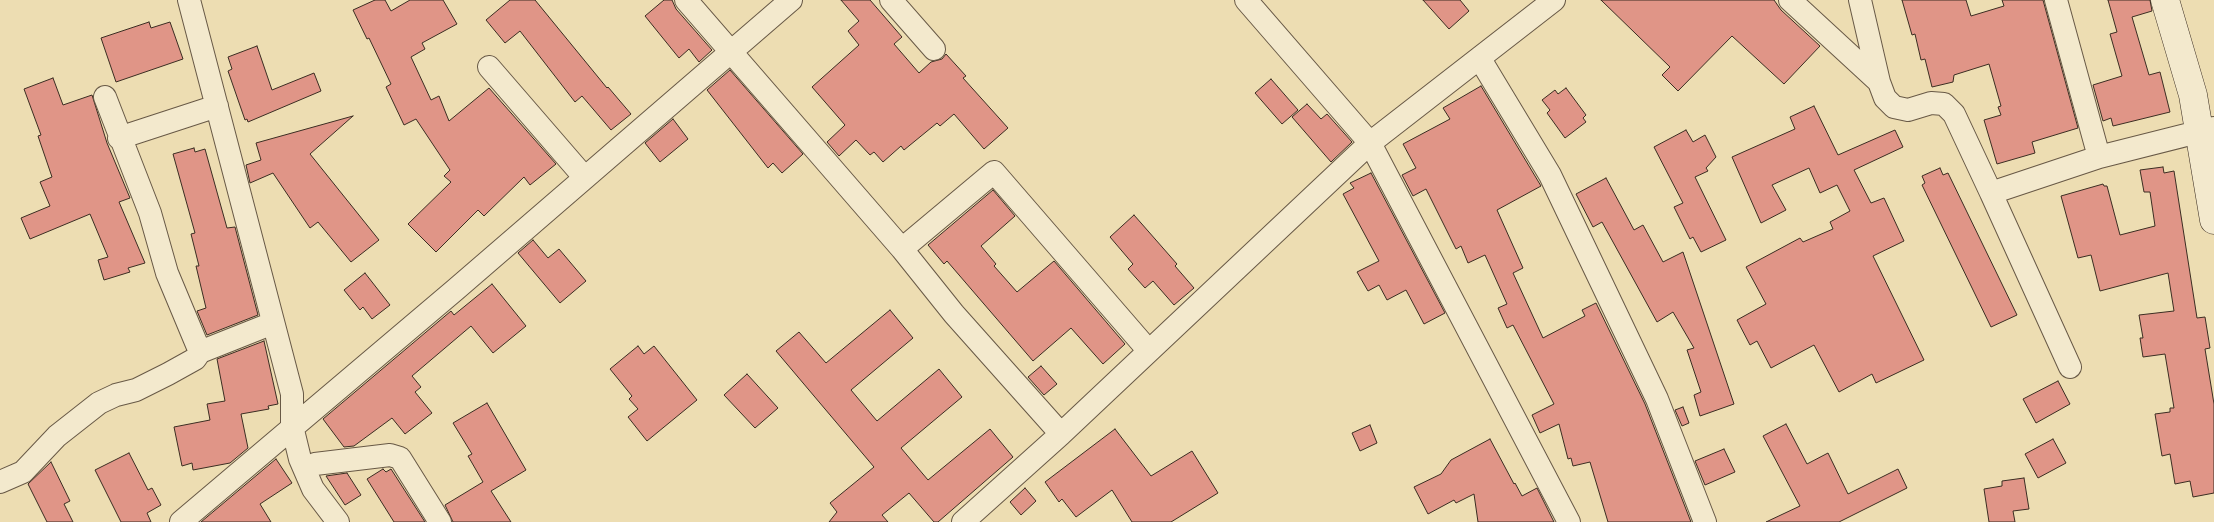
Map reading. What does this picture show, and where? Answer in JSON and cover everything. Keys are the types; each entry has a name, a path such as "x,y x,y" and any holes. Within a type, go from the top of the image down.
{"street":[{"path":"189,0 292,394 292,426 313,488 338,522"},
{"path":"686,0 902,249 954,314 1061,434"},
{"path":"891,0 934,49"},
{"path":"1246,0 1370,143 1569,522"},
{"path":"963,522 1061,434 1148,350 1370,143 1554,0"},
{"path":"1790,0 1879,82"},
{"path":"1860,0 1879,82 1885,98 1894,107 1908,110 1932,103 1944,104 1954,114 2070,367"},
{"path":"2056,0 2099,157"},
{"path":"2165,0 2193,95 2206,130 2214,220"},
{"path":"181,522 292,426 455,290 732,51 779,4"},
{"path":"1480,59 1550,175 1657,399 1705,522"},
{"path":"489,67 585,178"},
{"path":"104,97 150,213 167,272 200,352"},
{"path":"119,138 216,106"},
{"path":"1991,193 2099,157 2206,130"},
{"path":"902,249 994,172 1148,350"},
{"path":"0,482 23,472 57,436 99,403 116,395 136,390 168,374 196,359 200,352 273,323"},
{"path":"305,469 315,464 382,456 400,458 440,522"}],"building":[{"path":"375,0 385,0 391,11 410,0 443,0 457,24 422,43 425,49 411,57 431,100 439,96 449,121 489,88 556,164 530,185 524,177 484,216 478,210 436,252 408,224 451,182 444,176 450,170 416,119 404,125 386,87 391,84 353,10"},
{"path":"510,0 535,0 607,88 631,114 611,130 582,96 575,102 520,31 505,43 486,20"},
{"path":"664,0 672,0 676,9 712,50 699,62 689,49 679,58 645,16"},
{"path":"841,0 870,0 902,37 894,44 919,73 931,62 942,59 946,54 966,76 963,78 1008,128 984,149 954,114 940,126 937,123 904,150 901,146 883,162 874,152 870,155 856,140 839,156 827,142 845,125 812,87 859,45 848,31 859,21"},
{"path":"1423,0 1460,0 1469,11 1449,29"},
{"path":"1601,0 1774,0 1781,10 1820,46 1784,84 1732,36 1678,91 1662,75 1670,67"},
{"path":"1902,0 1966,0 1971,16 2004,6 2002,0 2043,0 2078,128 2032,142 2035,153 1997,164 1984,120 2001,115 1998,107 2001,106 1989,64 1954,75 1953,82 1932,87 1925,59 1921,60 1915,34 1912,35"},
{"path":"2108,0 2150,0 2152,11 2132,17 2149,75 2160,72 2170,112 2113,126 2111,118 2103,121 2093,85 2122,76 2110,34 2117,32"},
{"path":"149,22 151,28 170,22 183,59 116,82 101,38"},
{"path":"257,46 272,90 314,73 321,91 248,122 247,119 245,120 228,71 232,69 228,57"},
{"path":"730,70 803,154 782,173 773,163 768,168 707,90"},
{"path":"53,78 63,105 92,95 107,143 130,198 119,202 145,263 128,268 130,272 104,280 98,260 108,257 90,214 30,239 21,218 50,206 40,182 52,177 38,136 41,135 24,89"},
{"path":"1271,79 1298,110 1282,124 1255,93"},
{"path":"1481,86 1541,186 1497,210 1523,268 1513,273 1543,338 1585,316 1582,310 1596,303 1645,404 1691,522 1608,522 1590,462 1573,466 1571,458 1568,459 1559,424 1540,433 1532,415 1554,404 1513,325 1507,328 1498,308 1507,304 1485,255 1468,263 1461,246 1456,249 1426,189 1413,196 1402,175 1416,168 1403,144 1450,119 1443,108"},
{"path":"1566,88 1586,115 1583,118 1586,122 1565,138 1547,113 1550,110 1542,100 1555,90 1558,94"},
{"path":"1307,104 1321,119 1327,114 1352,142 1331,162 1292,117"},
{"path":"1814,106 1838,155 1895,130 1903,147 1854,170 1871,203 1884,198 1904,241 1873,256 1924,360 1876,383 1872,374 1839,392 1814,345 1771,368 1757,341 1750,345 1737,320 1766,304 1746,267 1800,238 1803,242 1833,229 1830,222 1850,211 1837,185 1820,193 1809,168 1772,185 1786,210 1761,223 1732,157 1795,129 1790,117"},
{"path":"353,116 310,154 379,240 351,262 318,222 310,228 273,173 250,183 246,165 261,160 256,143"},
{"path":"673,119 688,139 660,162 645,143"},
{"path":"1686,130 1693,142 1705,135 1716,157 1706,168 1708,171 1695,177 1726,240 1701,252 1693,237 1690,239 1674,207 1683,203 1654,147"},
{"path":"194,148 195,152 205,149 227,228 235,227 258,315 207,335 197,311 206,308 191,234 195,233 173,154"},
{"path":"2163,167 2164,173 2174,171 2197,318 2205,317 2210,348 2205,349 2214,404 2214,493 2193,497 2190,481 2175,484 2170,454 2162,456 2155,414 2170,412 2170,408 2174,408 2165,354 2143,357 2140,338 2143,338 2139,315 2174,311 2168,273 2100,291 2091,255 2078,258 2061,196 2103,184 2107,186 2120,235 2155,226 2150,192 2144,192 2140,170"},
{"path":"1940,168 1943,175 1948,173 2017,315 1991,327 1922,185 1925,183 1922,176"},
{"path":"1371,173 1445,313 1424,324 1406,290 1387,300 1379,285 1368,291 1357,272 1379,261 1343,194 1354,188 1350,183"},
{"path":"1606,178 1634,230 1643,225 1663,262 1683,252 1734,404 1700,416 1694,395 1701,392 1687,350 1694,348 1673,312 1657,322 1602,222 1593,227 1576,194"},
{"path":"993,190 1015,216 981,246 996,264 994,266 1017,292 1054,261 1125,344 1103,364 1071,328 1033,361 947,261 944,264 928,245"},
{"path":"1134,215 1177,264 1175,266 1194,288 1174,305 1153,281 1145,288 1128,269 1133,264 1110,237"},
{"path":"533,240 548,258 559,249 586,281 560,303 518,253"},
{"path":"365,273 390,305 372,319 363,307 360,310 344,290"},
{"path":"492,284 526,326 493,353 471,326 412,376 421,387 415,392 432,413 405,434 392,418 354,446 344,447 323,419 451,311 454,315"},
{"path":"890,310 913,338 851,390 877,421 939,369 962,397 901,448 928,480 990,429 1013,457 938,522 934,522 909,493 882,515 888,522 829,522 837,512 830,503 874,467 776,351 799,332 826,363"},
{"path":"264,341 278,404 268,406 269,409 241,414 248,448 230,463 193,470 192,463 182,466 174,427 210,420 207,404 225,401 217,359"},
{"path":"638,346 644,354 654,346 697,400 647,441 628,417 638,409 629,399 632,396 610,369"},
{"path":"1041,366 1057,384 1044,395 1028,377"},
{"path":"747,374 778,408 755,428 724,395"},
{"path":"2058,381 2070,404 2036,423 2023,399"},
{"path":"487,403 526,470 491,491 511,522 453,522 445,505 483,482 468,456 472,454 453,423"},
{"path":"1683,407 1689,423 1682,426 1675,410"},
{"path":"1786,424 1807,464 1828,453 1848,494 1898,469 1907,488 1839,522 1766,522 1800,506 1763,436"},
{"path":"1370,425 1377,443 1360,451 1352,433"},
{"path":"1115,429 1151,476 1192,451 1218,493 1171,522 1132,522 1112,490 1076,517 1062,499 1059,502 1045,482"},
{"path":"1490,439 1522,496 1537,488 1554,522 1478,522 1474,494 1456,503 1454,500 1428,514 1414,487 1441,474 1451,460"},
{"path":"2053,439 2066,463 2038,478 2025,454"},
{"path":"1724,449 1735,472 1705,485 1695,461"},
{"path":"129,453 148,490 152,488 161,505 147,513 151,522 121,522 95,470"},
{"path":"276,459 292,483 260,504 271,522 201,522"},
{"path":"51,462 70,501 64,504 73,522 47,522 28,484"},
{"path":"383,469 386,472 391,469 425,522 394,522 367,479"},
{"path":"347,473 361,495 345,505 326,476"},
{"path":"2024,478 2029,509 2013,511 2015,522 1989,522 1984,489 2002,486 2002,481"},
{"path":"1025,488 1036,501 1021,515 1010,502"}]}
